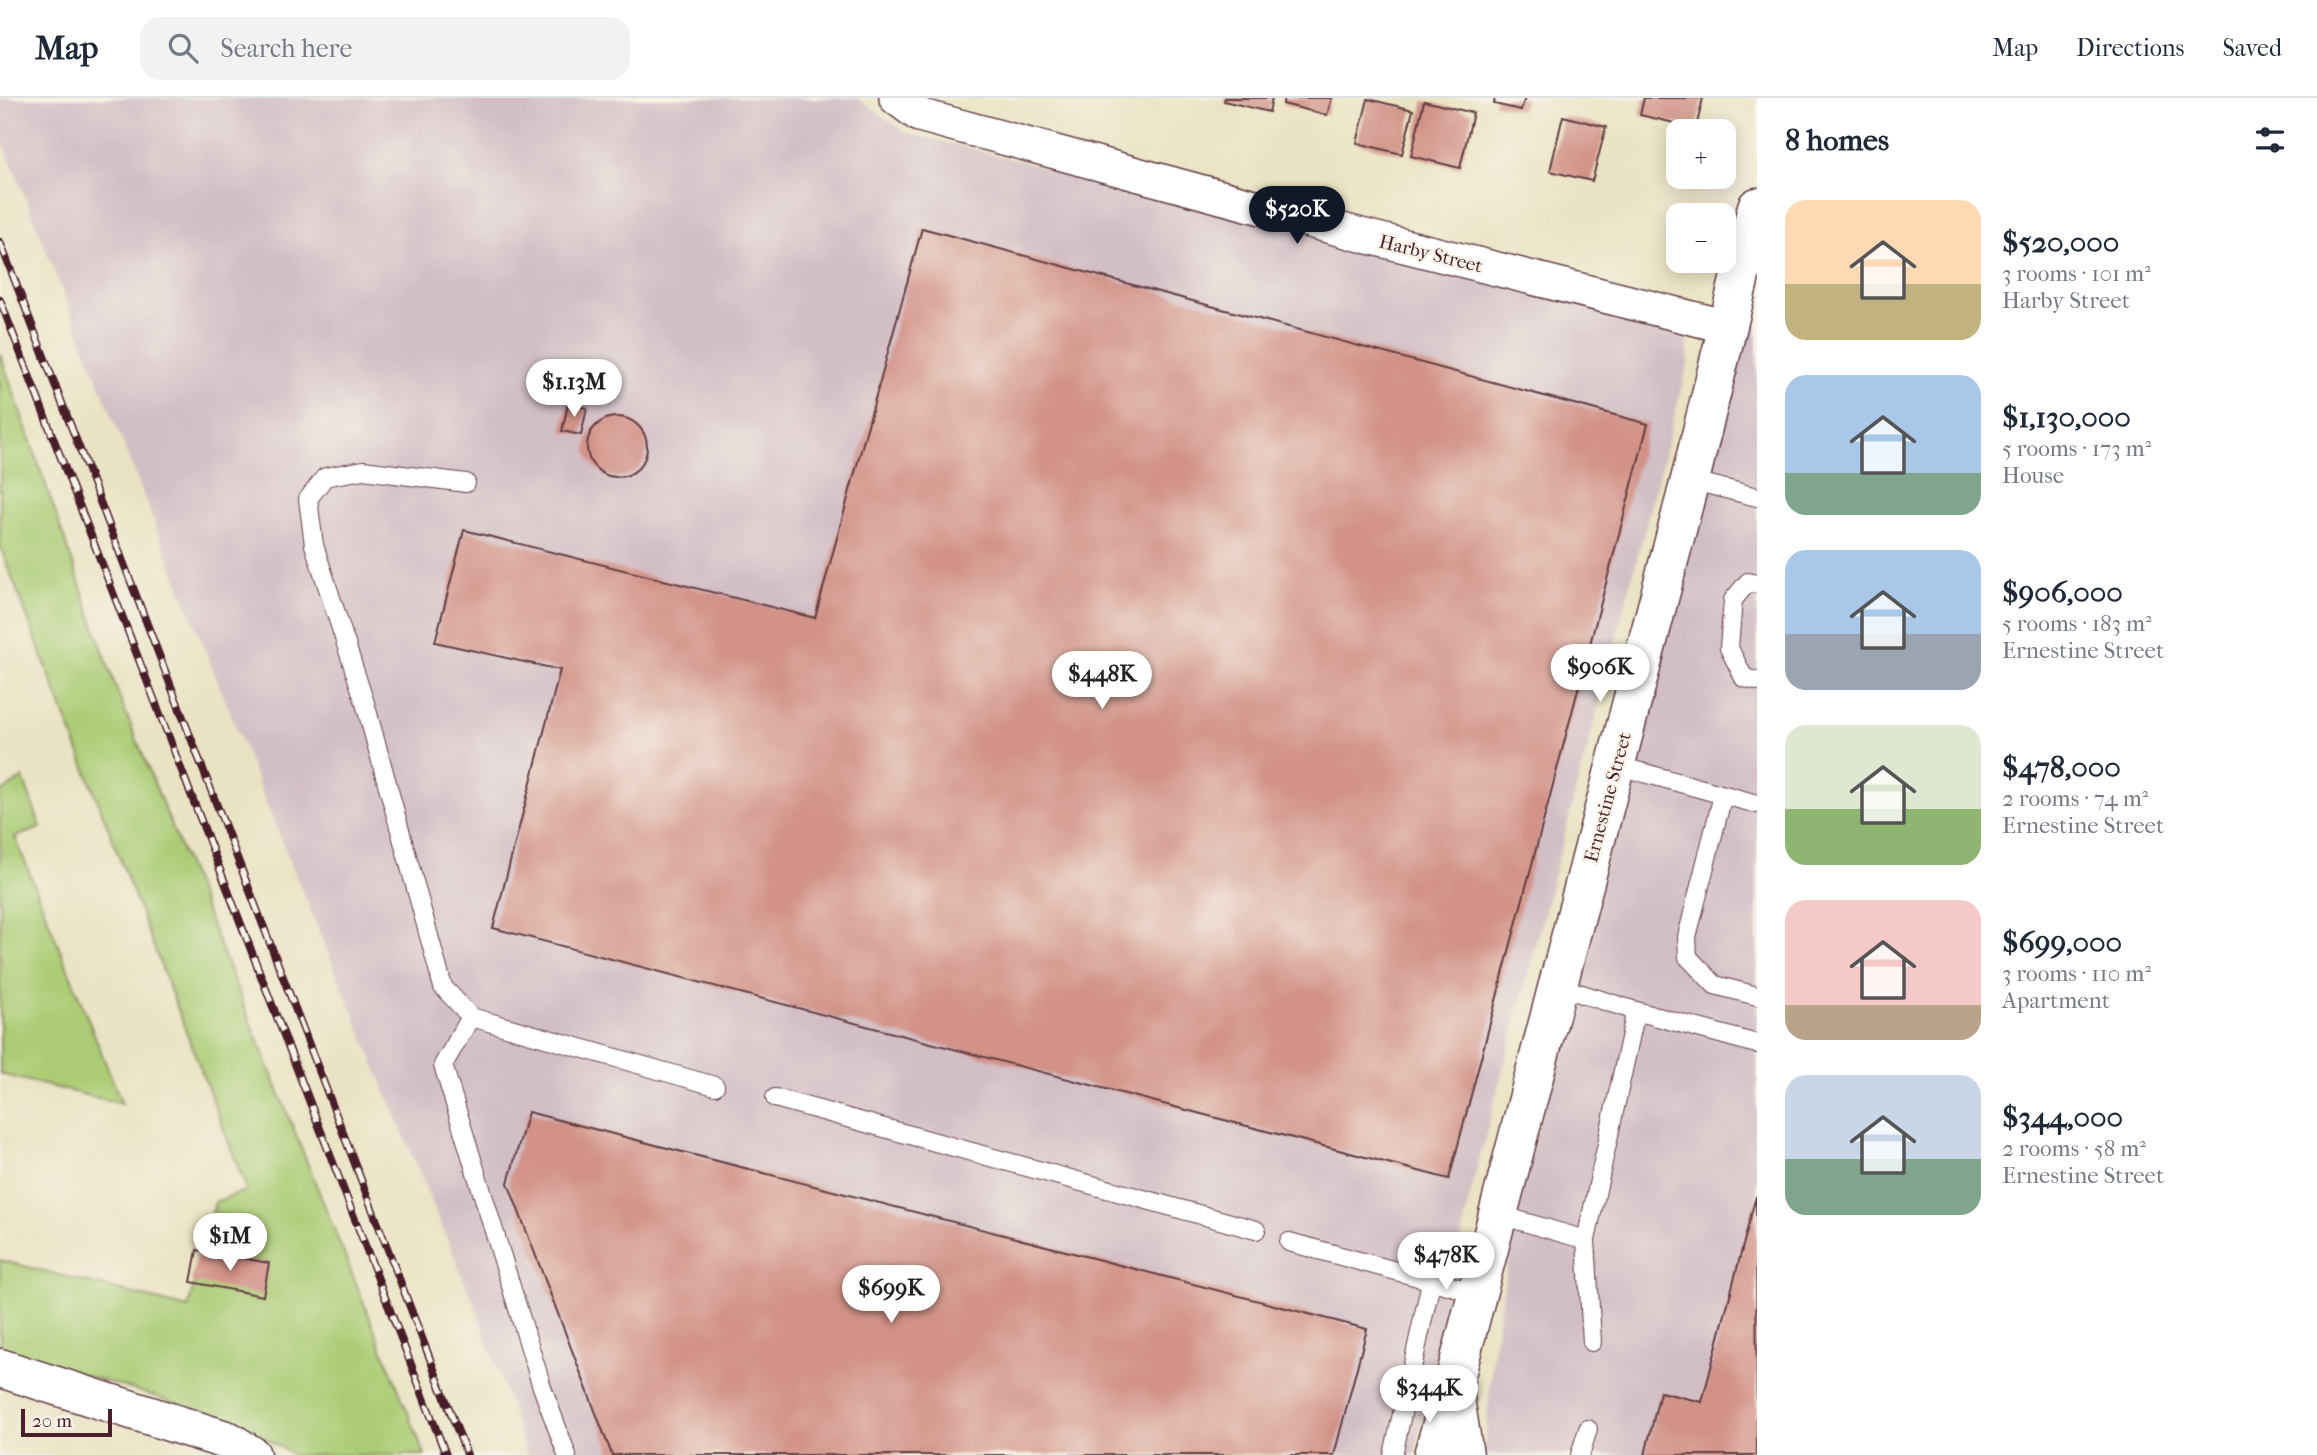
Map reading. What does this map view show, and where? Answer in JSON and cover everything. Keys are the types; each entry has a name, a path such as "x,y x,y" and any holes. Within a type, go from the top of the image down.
{"main road":[{"name":"Ernestine Street","path":"1433,1455 1454,1386 1690,480 1757,208"},
{"path":"0,1368 229,1441 251,1455"},
{"name":"Ernestine Street","path":"1454,1386 1464,1455"}],"street":[{"name":"Harby Street","path":"896,98 919,115 1347,232 1728,327"}],"lane":[{"path":"466,483 363,470 326,477 308,499 314,545 365,703 443,986 471,1017 715,1086"},
{"path":"1690,480 1757,497"},
{"path":"1757,584 1748,582 1733,600 1729,648 1744,678 1757,681"},
{"path":"1615,765 1757,804"},
{"path":"1723,795 1687,937 1688,957 1714,985 1757,996"},
{"path":"1557,986 1757,1044"},
{"path":"1592,1342 1586,1240 1636,1011"},
{"path":"471,1017 443,1065 542,1387 567,1455"},
{"path":"775,1098 1256,1230"},
{"path":"1497,1214 1586,1240"},
{"path":"1289,1242 1477,1293"},
{"path":"1393,1455 1431,1282"},
{"path":"1580,1455 1588,1429"}],"shaded area":[{"path":"0,98 857,98 904,132 1672,325 1687,340 1689,360 1472,1187 1415,1455 527,1455 477,1311 272,818 0,134"},
{"path":"1757,267 1757,1455 1484,1455 1493,1349 1517,1209"}],"green space":[{"path":"0,353 117,691 425,1455 294,1455 235,1421 0,1349 0,1260 188,1308 215,1202 247,1190 0,546"},
{"path":"23,778 41,828 15,837 122,1104 0,1074 0,793"}],"building":[{"path":"1225,98 1272,98 1269,112 1224,101"},
{"path":"1284,98 1332,98 1327,115 1283,104"},
{"path":"1495,98 1525,98 1521,110 1494,104"},
{"path":"1644,98 1703,98 1698,119 1666,121 1640,115"},
{"path":"1368,99 1413,110 1402,154 1357,143"},
{"path":"1424,101 1473,113 1460,168 1411,156"},
{"path":"1563,116 1606,127 1592,181 1550,171"},
{"path":"922,228 1648,424 1449,1179 493,928 560,670 435,642 464,530 815,618"},
{"path":"568,404 587,408 581,435 562,431"},
{"path":"617,417 638,426 647,447 638,468 617,477 596,468 587,447 596,426"},
{"path":"528,1112 1367,1329 1334,1455 612,1455 508,1183"},
{"path":"1756,1196 1757,1455 1645,1455 1660,1392 1702,1402"},
{"path":"197,1250 269,1263 263,1296 191,1282"}],"railway":[{"path":"0,242 467,1455"},
{"path":"0,300 446,1455"}]}
